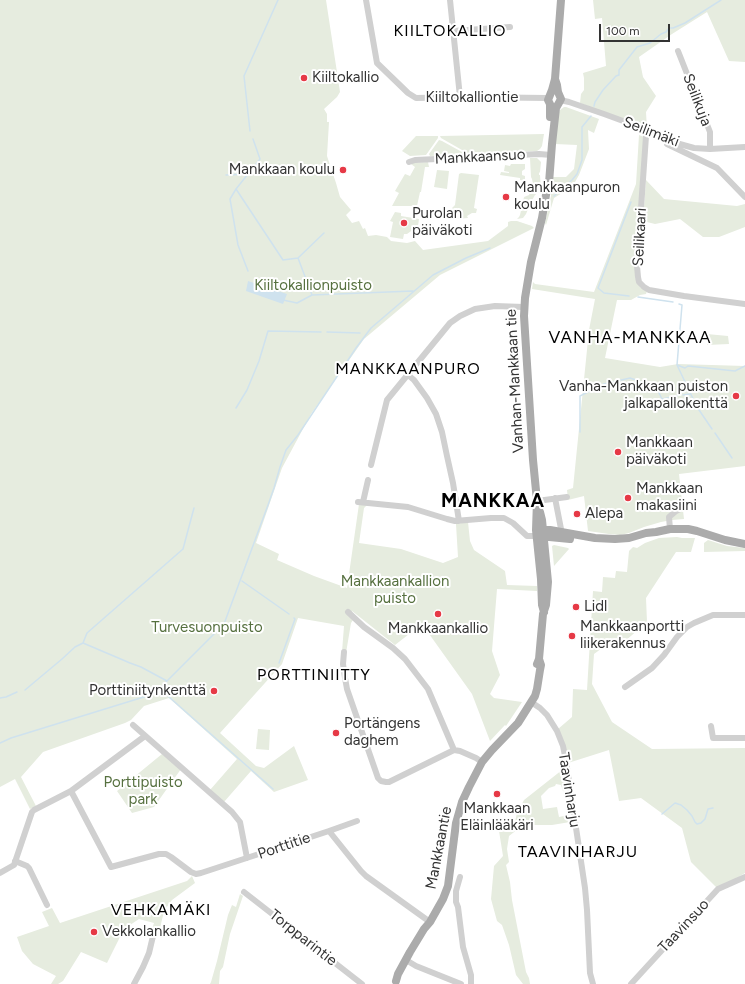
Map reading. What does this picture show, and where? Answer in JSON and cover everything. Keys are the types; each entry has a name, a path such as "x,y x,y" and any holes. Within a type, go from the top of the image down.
{"main road":[{"name":"Vanhan-Mankkaan tie","path":"540,533 542,520 537,501 533,460 524,307 549,183 548,155 550,113 554,99 561,0"},
{"path":"540,533 562,535 605,544 622,544 634,542 648,537 656,532 670,529 681,529 693,530 725,540 745,544"},
{"name":"Mankkaantie","path":"395,983 398,974 408,961 424,929 430,922 443,899 448,886 456,823 462,802 469,786 482,762 518,723 531,702 531,694 539,659 544,612 542,605 540,533"}],"street":[{"name":"Kiiltokalliontie","path":"366,0 377,63 408,93 416,98 460,97 554,99"},
{"path":"450,0 460,97"},
{"path":"453,31 510,27"},
{"name":"Seilikuja","path":"678,51 710,132 710,149"},
{"name":"Seilimäki","path":"554,99 576,104 648,131 676,144 694,148 710,149 745,147"},
{"name":"Seilikaari","path":"648,131 646,136 637,266 639,282 649,290 745,304"},
{"path":"668,140 667,144 718,168 745,197"},
{"name":"Mankkaansuo","path":"409,162 420,160 548,155"},
{"path":"371,465 387,400 449,324 460,316 475,309 495,306 524,307"},
{"path":"408,375 414,380 428,398 436,414 442,432 453,483 459,521"},
{"path":"368,480 360,502 408,507 447,520 459,521 504,518 513,523 526,536 540,533"},
{"path":"537,501 568,497"},
{"path":"555,498 562,535"},
{"path":"670,529 669,516 680,509"},
{"path":"348,612 364,627 393,648 405,659 428,689 454,750"},
{"path":"625,687 656,665 677,637 687,627 713,615 745,615"},
{"path":"344,652 343,664 347,689 380,781 389,782 454,750 460,751 482,762"},
{"name":"Taavinharju","path":"531,702 547,715 557,731 563,746 585,888 592,984"},
{"path":"133,725 232,812 240,822 247,858"},
{"path":"711,726 714,738 745,738"},
{"path":"0,873 14,865 32,812 71,791 145,736"},
{"name":"Porttitie","path":"71,791 110,867 159,854 166,854 196,874 329,831 361,872 430,922"},
{"path":"329,831 358,821"},
{"path":"15,861 29,868 47,905"},
{"path":"460,877 456,892 456,902 458,907 463,947 471,975 471,984"},
{"name":"Taavinsuo","path":"631,984 718,888 745,877"},
{"name":"Torpparintie","path":"244,892 362,984"},
{"path":"134,984 149,953 153,936"},
{"path":"408,961 423,969 461,984"}],"green space":[{"path":"0,0 326,0 340,92 337,97 324,109 327,114 327,122 329,122 327,156 340,197 351,210 346,215 352,223 359,221 363,229 365,228 368,236 376,235 387,237 391,241 407,243 415,241 423,250 488,241 508,226 508,222 511,221 517,221 534,228 440,275 364,339 311,414 282,468 256,543 279,554 277,560 347,588 359,504 367,505 364,508 359,543 401,549 443,563 458,557 456,524 468,522 470,541 474,550 505,571 507,585 537,586 537,591 497,589 492,651 500,675 490,694 494,698 522,702 506,726 505,725 490,741 472,694 422,624 395,645 352,611 353,620 351,623 346,653 342,652 344,626 298,618 282,664 220,733 256,766 264,768 294,746 308,780 274,792 251,771 224,802 210,790 237,759 169,698 144,706 131,720 125,723 43,752 21,777 36,806 30,809 15,779 0,787"},
{"path":"593,0 745,0 745,62 729,61 707,12 639,57 643,77 656,96 646,112 647,129 580,103 581,94 584,90 583,73 606,66 602,18 595,19"},
{"path":"564,107 599,119 594,133 588,130 589,149 579,175 575,182 567,190 554,198 546,225 545,223 551,196 552,177 566,177 574,169 577,145 555,144 558,114"},
{"path":"544,134 542,146 537,151 469,154 440,136"},
{"path":"639,135 644,137 635,277 640,287 647,291 646,294 640,295 631,300 617,300 605,358 660,367 678,364 745,366 745,466 679,474 684,519 661,522 620,535 588,531 584,496 568,500 567,490 573,488 589,330 595,299 532,289 533,282 535,284 594,292 636,184"},
{"path":"416,136 438,136 438,138 426,155 410,156 402,151"},
{"path":"439,140 462,152 463,154 430,156 429,154"},
{"path":"530,158 537,158 541,162 539,175 541,190 535,195 523,218 517,219 520,215 524,197 529,195 533,184"},
{"path":"428,162 429,167 425,167 417,206 392,206 399,193 395,191 405,174 410,176 415,167 411,164"},
{"path":"511,164 525,164 525,169 522,171 522,175 525,176 525,181 520,180 520,178 500,175 501,172 509,173 504,171 505,165 510,166"},
{"path":"437,170 449,171 447,189 434,187"},
{"path":"459,174 479,175 474,208 477,209 476,213 472,213 467,216 468,218 454,219 457,214 457,208 454,210 452,208 455,205"},
{"path":"646,180 664,199 737,206 745,204 745,227 719,237 703,237 680,219 655,224 643,221"},
{"name":"Purolan päiväkoti","path":"395,212 401,213 401,216 419,219 418,226 407,234 404,234 403,239 390,237 393,222 390,221"},
{"path":"707,334 728,336 729,344 707,345"},
{"path":"659,538 695,538 691,552 676,552 646,598 647,622 624,642 616,638 594,654 592,684 612,722 652,749 745,748 745,873 718,889 691,862 682,828 641,798 619,801 609,750 568,763 558,729 572,717 573,689 587,690 593,591 602,592 603,577 615,578 616,571 627,572 629,551 633,547 637,548 645,543"},
{"path":"708,540 727,546 745,548 745,551 704,552 704,543"},
{"path":"554,545 569,549 554,566 552,546"},
{"path":"258,729 270,730 269,750 256,749"},
{"name":"Porttipuisto park","path":"162,754 181,769 154,807 132,813 117,791"},
{"path":"562,770 567,793 563,791 561,785 556,784 555,786 549,788 541,796 543,809 557,807 559,817 569,815 570,822 552,825 534,825 518,829 509,836 507,849 509,862 506,865 526,972 530,984 523,984 516,975 509,945 502,925 497,921 491,899 494,866 503,856 499,831 510,829 514,826 517,813 524,800"},
{"path":"192,876 195,883 172,900 164,911 158,937 150,935 154,923 139,919 124,929 107,963 81,952 63,981 58,984 51,984 56,976 33,964 22,951 17,937 49,926 42,912 52,908 60,923 187,881"},
{"path":"240,894 243,896 230,934 223,967 220,971 219,984 210,984 228,915 232,905 236,907"}],"water":[{"path":"248,281 287,294 283,304 246,291"}],"waterway":[{"path":"250,131 244,76 278,0"},
{"name":"MANKKAANPURO","path":"594,106 603,90 616,76 619,75 619,70 637,47 650,43 666,32 669,28 685,23 721,0"},
{"path":"554,196 577,174 582,160 582,127 591,116"},
{"path":"248,271 238,245 230,199 260,159 253,139"},
{"path":"226,175 248,174"},
{"path":"236,189 283,260 298,258"},
{"path":"629,296 604,293 598,288 631,202"},
{"path":"534,209 539,206"},
{"path":"312,295 298,258 324,233"},
{"path":"0,743 11,738 147,696 160,689 224,624 268,505 286,450 298,435 356,348 371,328 433,275 466,258 490,248"},
{"path":"283,300 297,303 312,295 413,291"},
{"path":"638,297 673,302"},
{"path":"679,304 682,305 677,365 697,407 712,429"},
{"path":"236,408 247,390 259,361 268,331 321,332"},
{"path":"327,332 360,333"},
{"path":"677,365 685,368 688,366 735,371 745,366"},
{"path":"598,387 604,384 630,378 656,387 662,399 677,396"},
{"path":"580,432 580,396 592,390"},
{"path":"683,395 690,394"},
{"path":"715,433 732,458"},
{"path":"83,643 87,633 183,549 194,508"},
{"path":"242,581 289,614"},
{"path":"279,663 295,619 294,618"},
{"path":"25,690 75,647 83,643 141,667 167,681"},
{"path":"160,689 273,789"},
{"path":"0,698 17,692"},
{"path":"662,814 675,803 681,805 687,810 697,824 701,823 705,819 708,809 713,808"}],"place":[{"name":"Kiiltokallio","path":"304,78"},
{"name":"Mankkaan koulu","path":"343,170"},
{"name":"Mankkaanpuron koulu","path":"506,197"},
{"name":"Purolan päiväkoti","path":"404,223"},
{"name":"Vanha-Mankkaan puiston jalkapallokenttä","path":"736,396"},
{"name":"Mankkaan päiväkoti","path":"618,452"},
{"name":"Mankkaan makasiini","path":"628,498"},
{"name":"Alepa","path":"577,514"},
{"name":"Lidl","path":"576,607"},
{"name":"Mankkaankallio","path":"438,614"},
{"name":"Mankkaanportti liikerakennus","path":"572,636"},
{"name":"Porttiniitynkenttä","path":"214,691"},
{"name":"Portängens daghem","path":"336,733"},
{"name":"Mankkaan Eläinlääkäri","path":"497,794"},
{"name":"Vekkolankallio","path":"94,932"}],"district":[{"name":"KIILTOKALLIO","path":"450,31"},
{"name":"VANHA-MANKKAA","path":"630,338"},
{"name":"MANKKAANPURO","path":"408,369"},
{"name":"MANKKAA","path":"493,501"},
{"name":"PORTTINIITTY","path":"314,675"},
{"name":"TAAVINHARJU","path":"578,852"},
{"name":"VEHKAMÄKI","path":"161,910"}],"park label":[{"name":"Kiiltokallionpuisto","path":"313,286"},
{"name":"Mankkaankallion puisto","path":"395,590"},
{"name":"Turvesuonpuisto","path":"207,628"}]}
